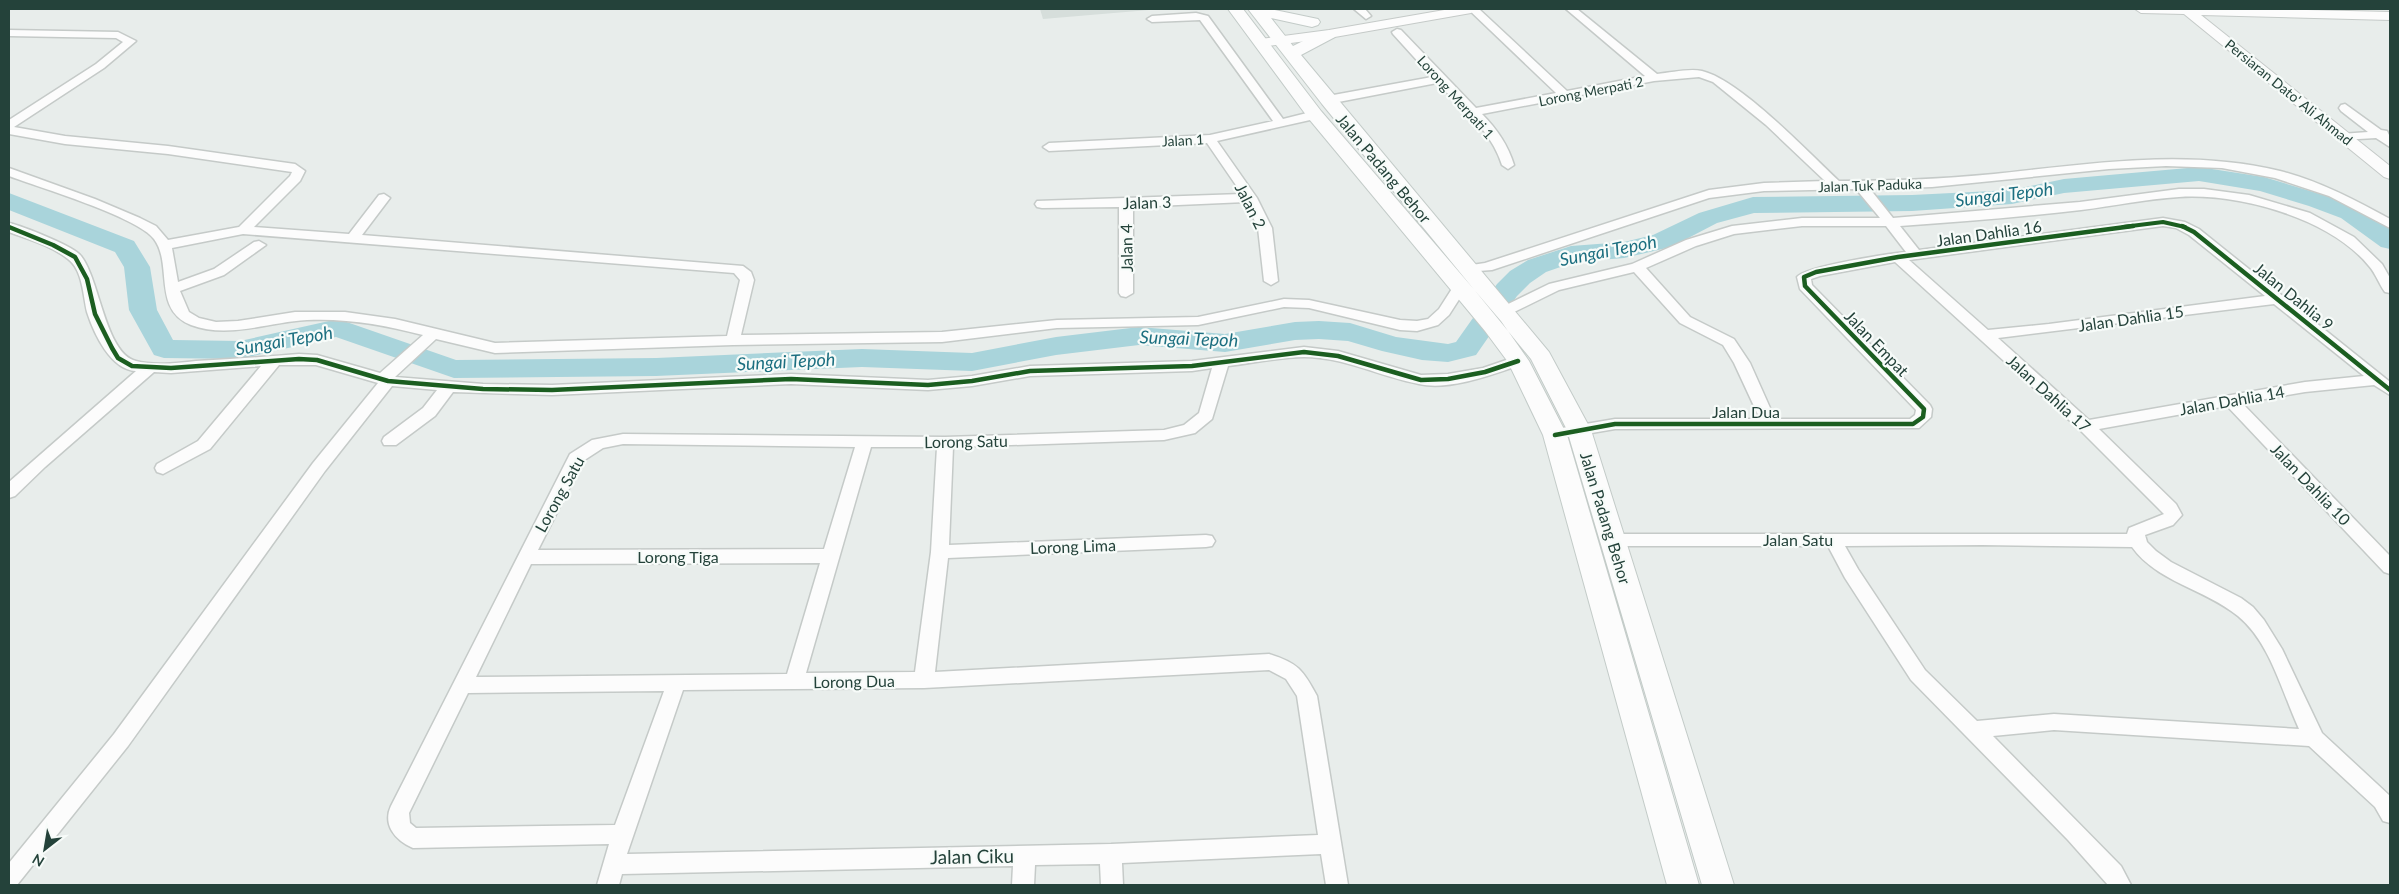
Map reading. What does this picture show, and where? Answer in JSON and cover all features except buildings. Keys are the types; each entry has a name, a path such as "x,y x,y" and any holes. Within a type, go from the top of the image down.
{"main road":[{"name":"Jalan Padang Behor","path":"1235,9 1267,37 1292,54 1468,282"},
{"name":"Jalan Padang Behor","path":"1258,10 1267,37 1315,115 1499,318 1541,357 1567,432 1613,540 1718,885"},
{"path":"1258,10 1312,22"},
{"path":"1292,54 1305,45 1329,34"},
{"name":"Jalan Padang Behor","path":"1499,318 1518,361 1567,432 1683,885"}],"street":[{"path":"1267,37 1312,22 1363,13 1416,9"},
{"path":"1267,37 1329,34 1472,9 1565,95"},
{"path":"1571,9 1654,78"},
{"path":"2141,9 2390,16"},
{"path":"2141,9 2206,25 2214,17 2234,12"},
{"path":"2371,9 2390,9"},
{"name":"Persiaran Dato' Ali Ahmad","path":"2187,10 2390,174"},
{"path":"1152,19 1196,16 1204,18 1280,123"},
{"name":"Lorong Merpati 1","path":"1397,32 1440,79 1474,112 1506,152 1508,165"},
{"path":"9,33 118,35 131,41 100,66 9,125"},
{"name":"Lorong Merpati 2","path":"1474,112 1654,78 1700,74 1710,76 1770,122 1837,186"},
{"path":"1328,100 1440,79"},
{"path":"2345,108 2384,134 2390,143"},
{"name":"Jalan 1","path":"1049,146 1210,139 1315,115"},
{"path":"9,130 65,140 168,150 295,168 299,171 296,178 243,230"},
{"path":"2345,137 2384,134"},
{"name":"Jalan 2","path":"1210,139 1250,198 1265,228 1271,281"},
{"name":"Jalan Tuk Paduka","path":"1468,282 1487,267 1709,194 1770,188 1837,186 1863,189 2150,162 2211,163 2260,170 2318,188 2350,202 2390,224"},
{"path":"9,172 128,216 151,228 160,236 164,245 172,289 183,314 205,325 227,326 289,317 328,315 382,321 427,339 495,348 733,340 942,337 1057,324 1113,321 1198,321 1284,303 1308,304 1400,326 1417,326 1433,322 1444,312 1468,282"},
{"path":"1863,189 1917,256"},
{"path":"1499,318 1554,287 1637,267 1691,243 1732,230 1802,222 1890,222 2080,206 2179,193 2233,196 2282,208 2328,227 2349,240 2375,264 2390,289"},
{"path":"353,238 384,198"},
{"name":"Jalan 3","path":"1042,204 1250,198"},
{"name":"Jalan 4","path":"1126,203 1126,293"},
{"name":"Jalan Dahlia 16","path":"1804,277 1816,272 1898,258 2163,222 2180,225"},
{"name":"Jalan Dahlia 9","path":"2180,225 2194,232 2385,385"},
{"path":"9,228 53,244 75,257 87,279 95,314 118,358 132,366 149,368 275,360 317,360 387,377 448,388 552,390 791,379 928,385 972,381 1030,371 1078,368 1192,366 1222,361 1312,353 1338,356 1421,380 1448,379 1485,372 1518,361"},
{"path":"164,245 243,230 738,269 746,275 747,280 733,340"},
{"path":"172,289 219,272 259,245"},
{"name":"Jalan Dahlia 17","path":"1898,258 2086,426 2170,508 2173,515 2167,521 2135,532 2136,541"},
{"path":"1637,267 1685,320 1729,342 1742,363 1770,424"},
{"name":"Jalan Empat","path":"1804,277 1805,286 1924,409 1923,417 1914,424"},
{"name":"Jalan Dahlia 15","path":"1985,335 2058,328 2277,299"},
{"path":"9,879 121,740 319,467 387,377 427,339"},
{"path":"163,468 204,445 275,360"},
{"name":"Lorong Satu","path":"622,834 414,838 404,833 398,824 398,813 464,685 525,557 576,458 584,450 595,444 623,439 945,442 1164,435 1189,429 1206,415 1222,361"},
{"path":"9,492 39,463 149,368"},
{"name":"Jalan Dahlia 14","path":"2086,426 2305,388 2385,385"},
{"path":"390,441 429,412 448,388"},
{"name":"Jalan Dahlia 10","path":"2231,401 2390,567"},
{"name":"Jalan Dua","path":"1567,432 1615,424 1914,424"},
{"path":"794,682 865,441"},
{"path":"924,680 940,552 945,442"},
{"path":"1833,539 1851,573 1918,675 2076,833 2113,873 2120,885"},
{"name":"Jalan Satu","path":"1613,540 1982,539 2136,541"},
{"name":"Lorong Lima","path":"940,552 1206,541"},
{"path":"2136,541 2152,558 2246,611 2258,626 2280,663 2314,738 2382,801 2390,814"},
{"name":"Lorong Tiga","path":"525,557 831,556"},
{"name":"Lorong Dua","path":"464,685 924,680 1270,662 1288,668 1297,676 1307,696 1337,885"},
{"path":"608,885 622,834 676,684"},
{"path":"1973,730 2054,722 2140,726 2205,733 2314,738"},
{"name":"Jalan Ciku","path":"614,864 1111,854 1329,844"},
{"path":"1111,854 1112,885"},
{"path":"1023,885 1024,855"}],"shaded area":[{"path":"1040,9 1161,9 1043,19"}],"waterway":[{"name":"Sungai Tepoh","path":"9,201 125,247 137,267 143,310 164,349 240,350 338,328 454,369 656,367 862,358 972,362 1056,346 1139,336 1225,343 1295,331 1319,330 1350,332 1392,345 1422,351 1448,353 1466,349 1507,290 1520,277 1537,266 1571,254 1624,250 1662,241 1708,218 1753,205 1912,203 2012,197 2064,186 2199,174 2264,184 2318,201 2350,213 2390,241"}],"cycle path":[{"path":"1555,435 1615,424 1913,424 1923,417 1924,409 1805,286 1804,277 1816,272 1898,257 2163,222 2180,225 2194,232 2390,390"},
{"path":"9,227 53,245 75,257 87,279 95,314 112,348 118,358 132,366 171,368 299,359 317,360 388,381 483,389 552,390 791,379 928,385 972,381 1030,371 1078,368 1192,366 1304,352 1338,356 1421,380 1448,379 1485,372 1518,361"}]}
